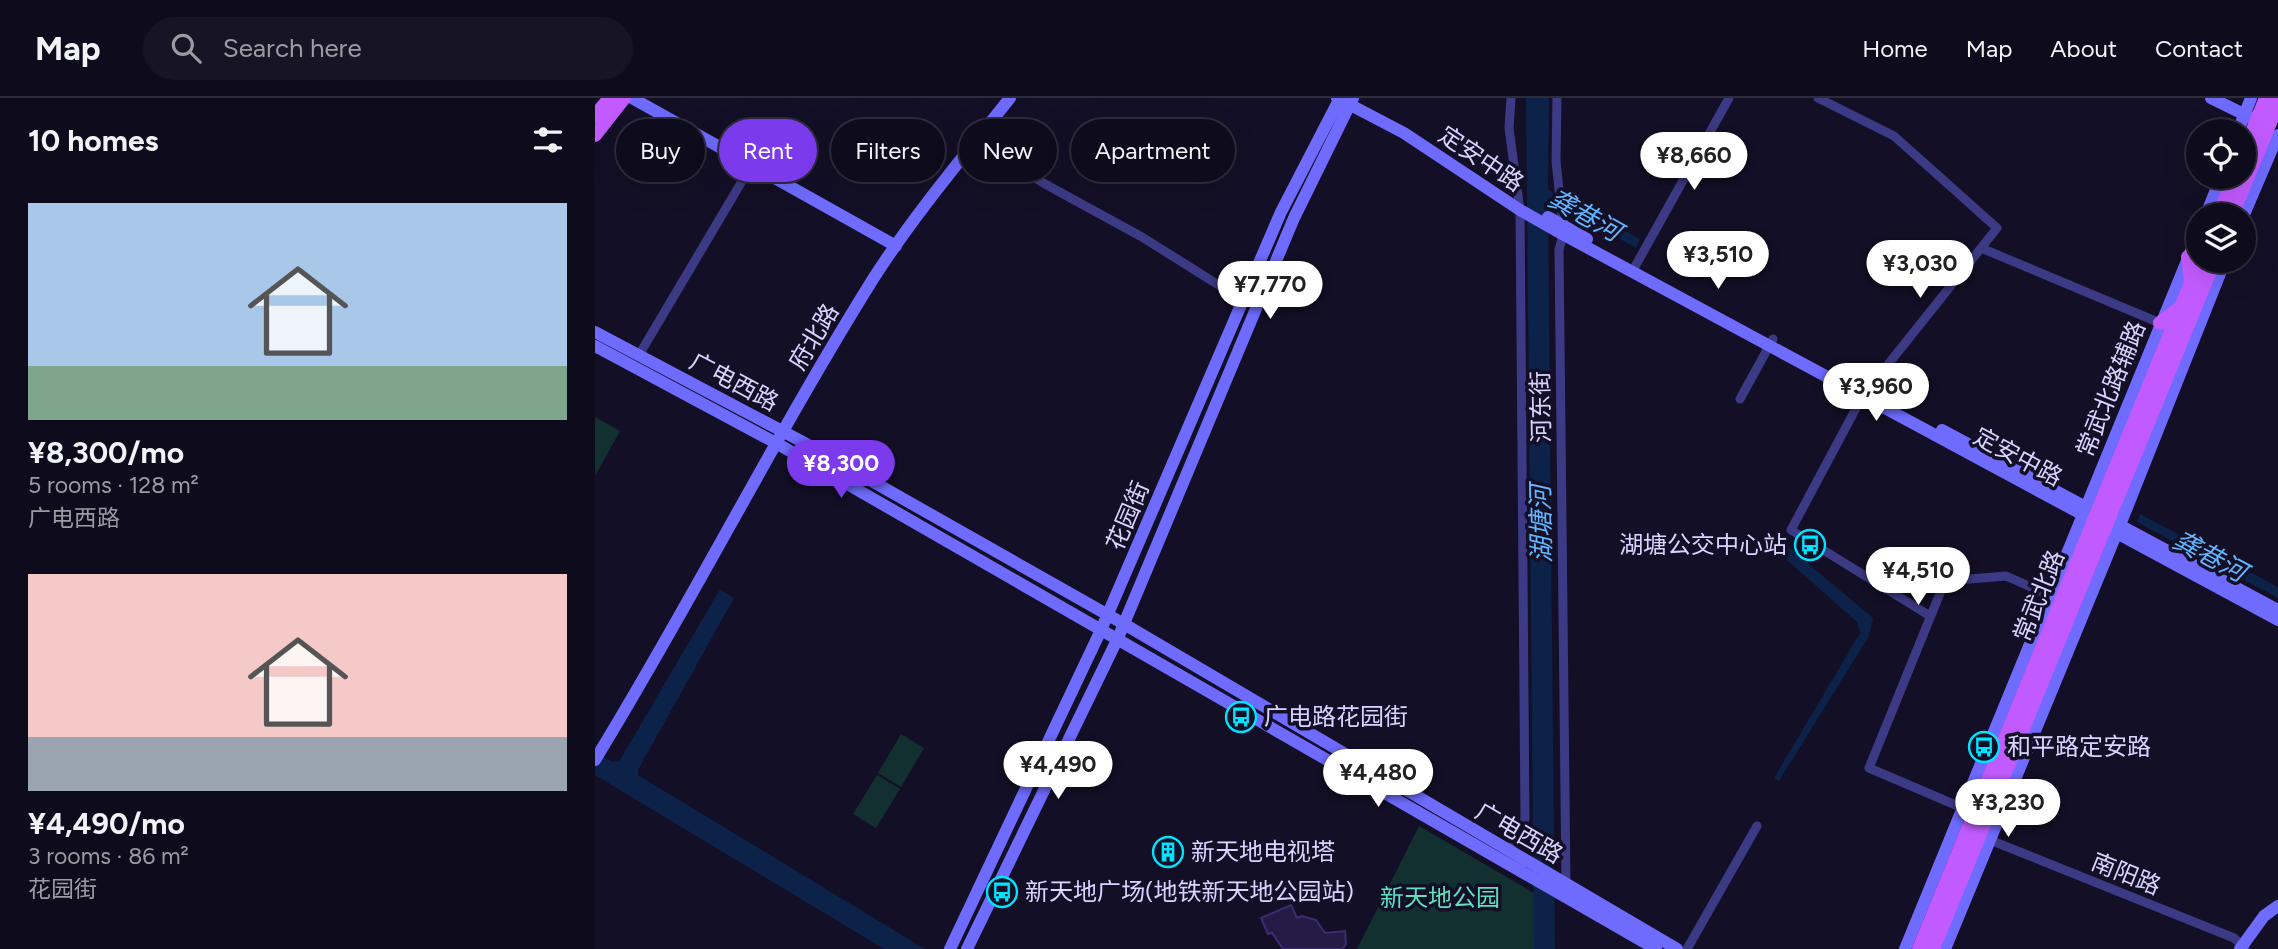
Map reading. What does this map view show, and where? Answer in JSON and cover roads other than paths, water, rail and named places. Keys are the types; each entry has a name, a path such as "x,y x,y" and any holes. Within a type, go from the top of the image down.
{"main road":[{"path":"595,116 610,98"},
{"path":"595,135 624,98"},
{"path":"632,98 719,148"},
{"name":"府北路","path":"994,119 1010,98"},
{"path":"2211,98 2263,119"},
{"path":"2228,98 2263,119"},
{"path":"2236,203 2263,119 2266,98"},
{"name":"定安中路","path":"1346,99 1523,207 2102,521 2278,620"},
{"name":"花园街","path":"950,949 1108,615 1281,212 1346,99"},
{"name":"花园街","path":"967,949 1118,638 1346,99"},
{"path":"2263,119 2278,103"},
{"name":"府北路","path":"598,755 827,354 896,246 959,164"},
{"path":"780,182 896,246"},
{"name":"常武北路辅路","path":"1945,949 2041,716 2160,323 2187,273"},
{"name":"常武北路","path":"1933,949 2036,699 2102,521 2193,325 2189,306 2193,273"},
{"name":"常武北路","path":"1919,949 2102,521 2189,306 2207,273"},
{"path":"2193,325 2219,273"},
{"path":"2160,323 2189,306"},
{"name":"广电西路","path":"595,332 639,355 1101,630 1530,871 1677,949"},
{"name":"广电西路","path":"595,346 779,438 1108,615 1509,852 1530,871"},
{"name":"定安中路","path":"2102,521 2278,610"},
{"name":"常武北路辅路","path":"1905,949 2051,596 2102,521"},
{"path":"2026,723 2041,716 2036,699"},
{"path":"1972,854 1990,840 1985,823"},
{"name":"广电西路","path":"1561,886 1656,949"},
{"path":"1931,920 1925,902 1943,890"},
{"path":"2242,948 2264,916 2278,906"}],"street":[{"path":"1509,852 1525,819 1523,207 1509,128 1511,98"},
{"name":"河东街","path":"1557,98 1556,161 1561,192 1561,886"},
{"path":"1634,269 1729,98"},
{"path":"1818,98 1894,136 1997,228 1865,394 1791,530 1930,616"},
{"path":"639,355 742,182"},
{"path":"1042,182 1142,237 1244,301"},
{"path":"1981,248 2160,323"},
{"path":"1740,399 1771,343"},
{"path":"1965,808 1868,768 1945,581 2006,576 2051,596"},
{"path":"1686,949 1757,826"},
{"name":"南阳路","path":"1990,840 2234,938 2242,948"}],"water":[{"path":"1526,98 1549,98 1548,189 1640,239 1636,248 1556,203 1548,207 1555,949 1534,949"},
{"name":"龚巷河","path":"2140,514 2278,587 2278,598 2137,522"},
{"path":"1786,545 1873,618 1869,636 1779,781 1774,778 1860,633 1857,622 1780,554"},
{"path":"720,589 734,598 638,770 638,775 925,949 884,949 595,775 595,752 613,762 620,760"}],"place":[{"name":"湖塘公交中心站","path":"1810,545"},
{"name":"广电路花园街","path":"1241,717"},
{"name":"和平路定安路","path":"1984,747"},
{"name":"新天地电视塔","path":"1168,852"},
{"name":"新天地广场(地铁新天地公园站)","path":"1002,892"}],"water label":[{"name":"湖塘河","path":"1541,524"}],"park label":[{"name":"新天地公园","path":"1440,898"}]}
